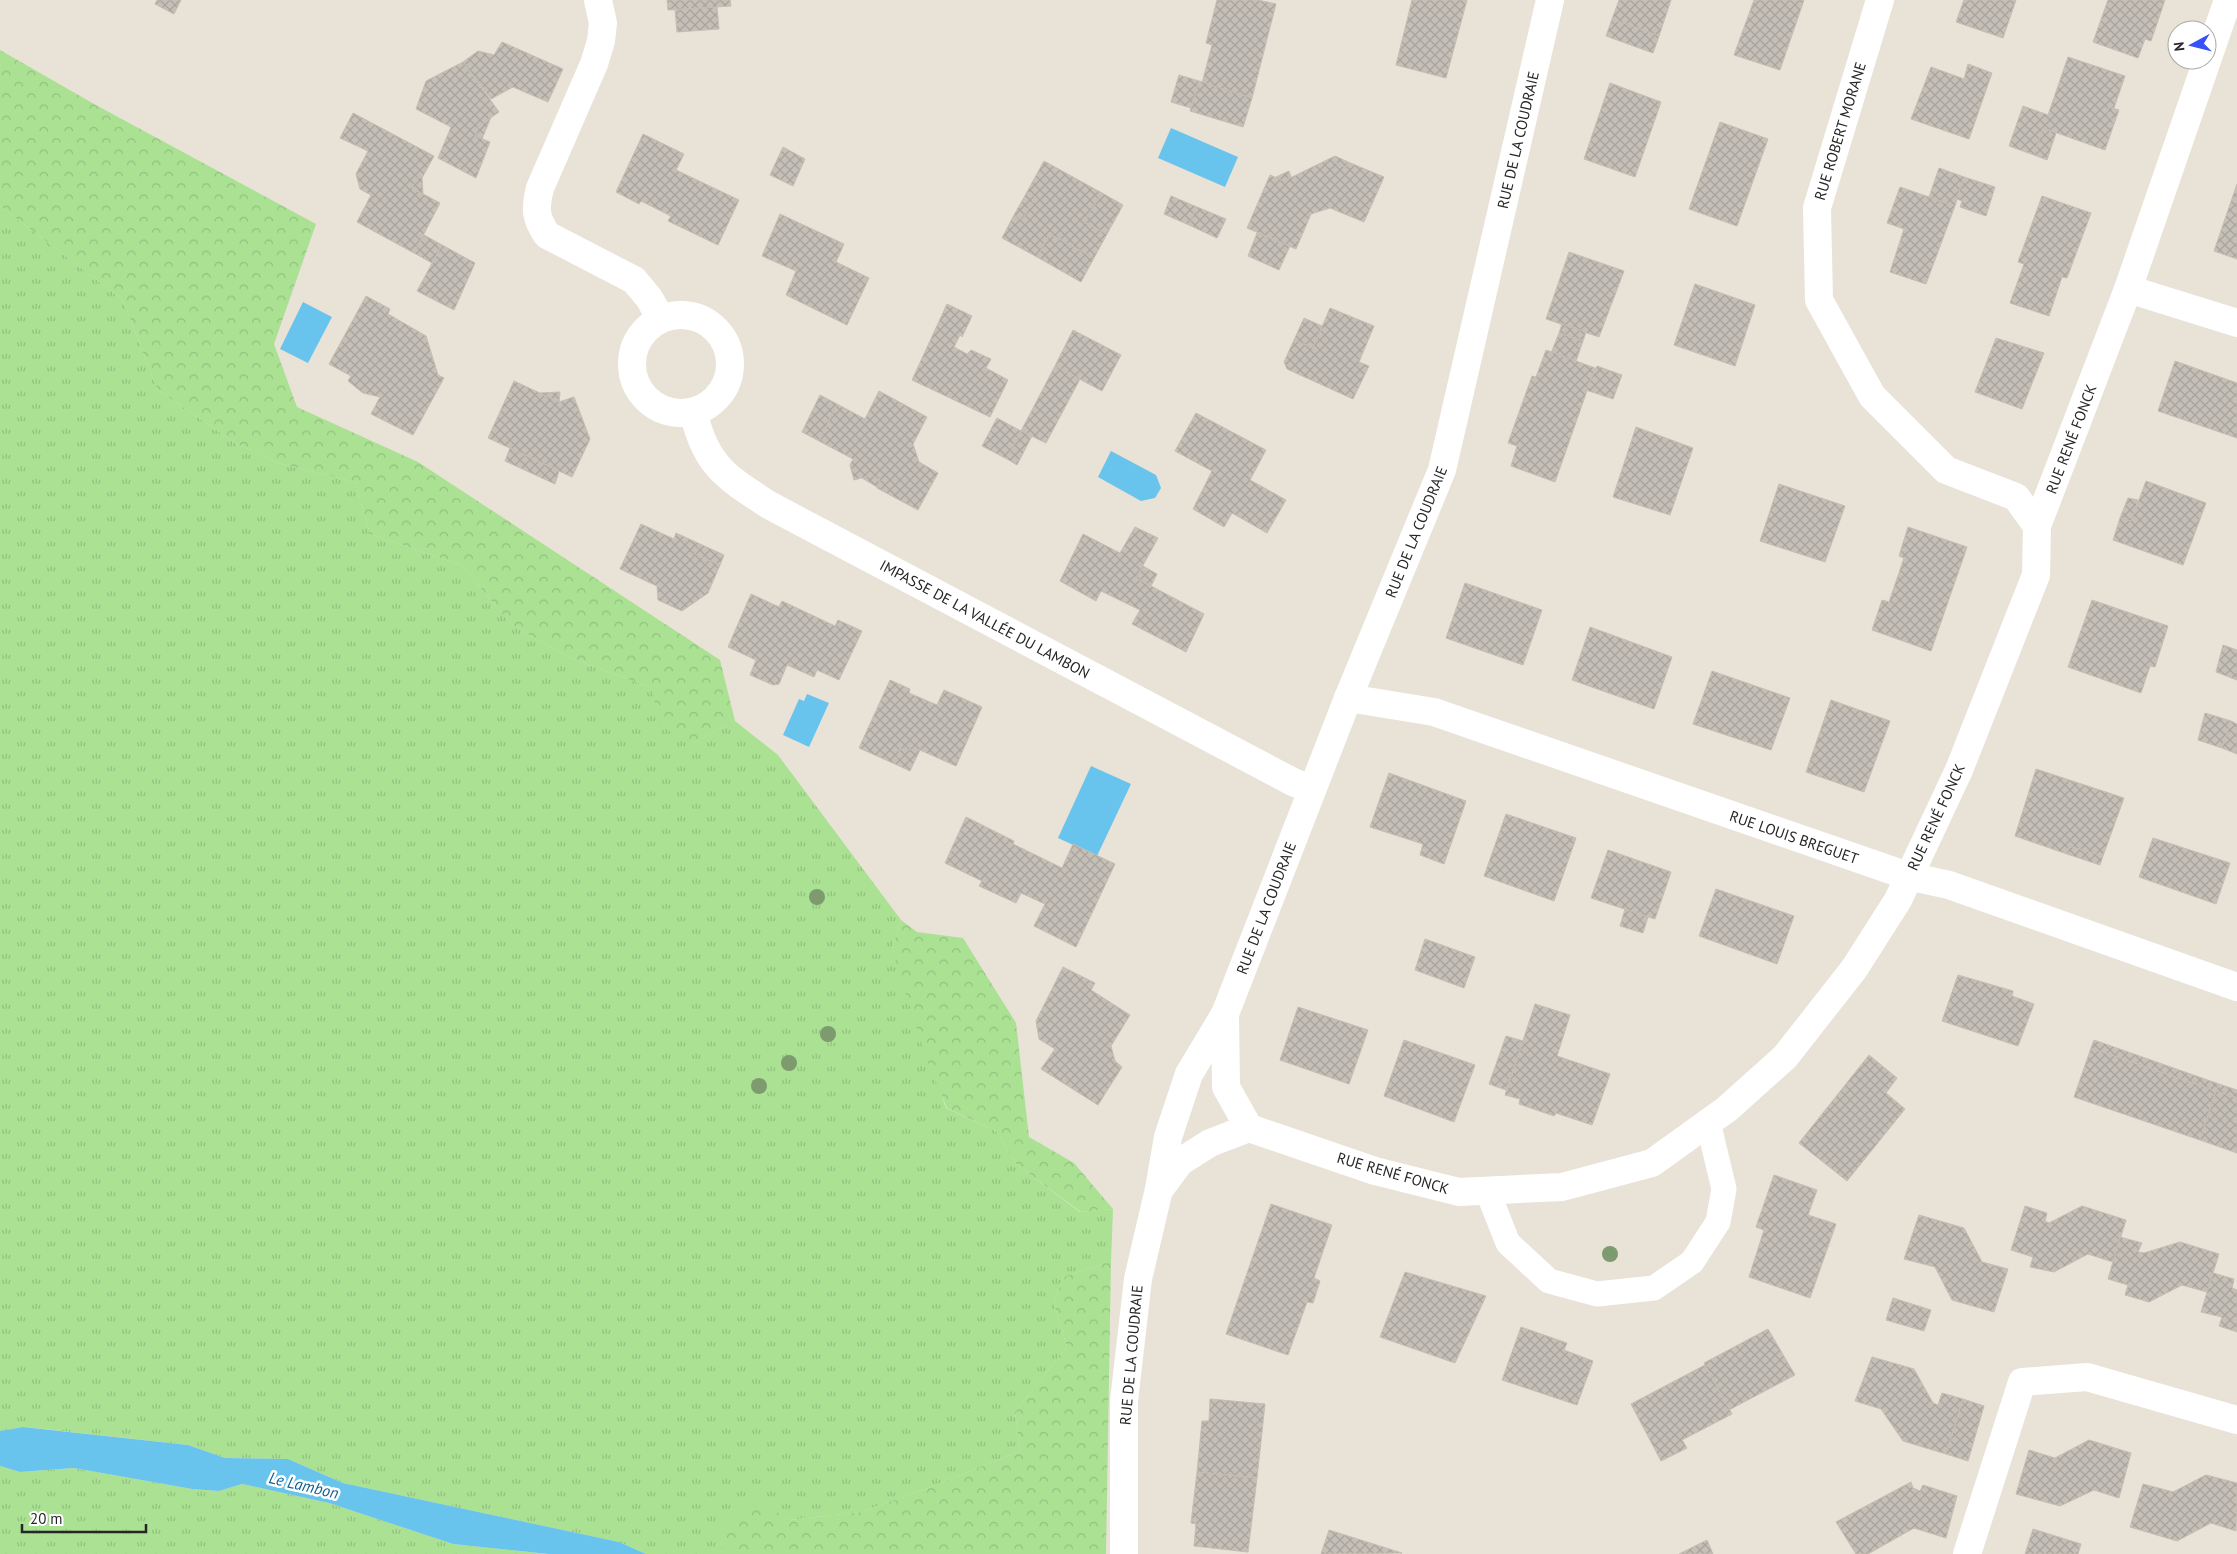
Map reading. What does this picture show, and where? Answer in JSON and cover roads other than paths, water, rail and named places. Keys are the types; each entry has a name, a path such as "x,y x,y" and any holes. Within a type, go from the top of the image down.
{"street":[{"path":"598,0 603,23 601,41 594,64 540,188 536,205 538,222 547,235 634,280 649,298 661,319"},
{"name":"RUE DE LA COUDRAIE","path":"1124,1554 1124,1401 1138,1279 1159,1189 1168,1137 1189,1074 1225,1014 1348,698 1442,470 1550,0"},
{"name":"RUE ROBERT MORANE","path":"1880,0 1817,208 1819,300 1872,396 1946,470 2016,497 2037,526"},
{"name":"RUE RENÉ FONCK","path":"1249,1128 1375,1171 1459,1192 1562,1186 1652,1163 1727,1109 1785,1057 1854,969 1898,900 1959,770 2036,575 2037,526 2128,288 2228,0"},
{"path":"2128,288 2237,323"},
{"path":"675,315 704,320 724,341 729,355 730,370 718,396 706,406 693,412 677,413 661,409 648,400 638,388 632,372 632,356 638,341 648,328 661,319 675,315"},
{"name":"IMPASSE DE LA VALLÉE DU LAMBON","path":"693,412 702,440 716,465 739,485 769,505 1293,782 1312,790"},
{"name":"RUE LOUIS BREGUET","path":"1348,698 1434,712 1908,876 1949,885 2237,987"},
{"name":"RUE DE LA COUDRAIE","path":"1159,1189 1180,1162 1210,1143 1249,1128 1226,1087 1225,1014"},
{"path":"1967,1554 2022,1382 2087,1377 2237,1420"}],"lane":[{"path":"1487,1190 1508,1243 1549,1281 1597,1294 1654,1288 1692,1262 1718,1222 1724,1189 1708,1122"}],"water":[{"path":"1171,128 1238,157 1225,187 1158,158"},
{"path":"303,302 332,317 308,363 280,349"},
{"path":"1111,451 1156,475 1161,488 1155,498 1141,501 1098,477"},
{"path":"807,694 829,703 809,747 783,735 799,699 804,701"},
{"path":"1091,766 1131,784 1097,856 1058,838"},
{"name":"Le Lambon","path":"23,1427 188,1445 225,1458 288,1459 343,1483 619,1542 646,1554 549,1554 453,1544 329,1503 242,1484 219,1491 192,1489 74,1468 20,1472 0,1466 0,1431"}]}
